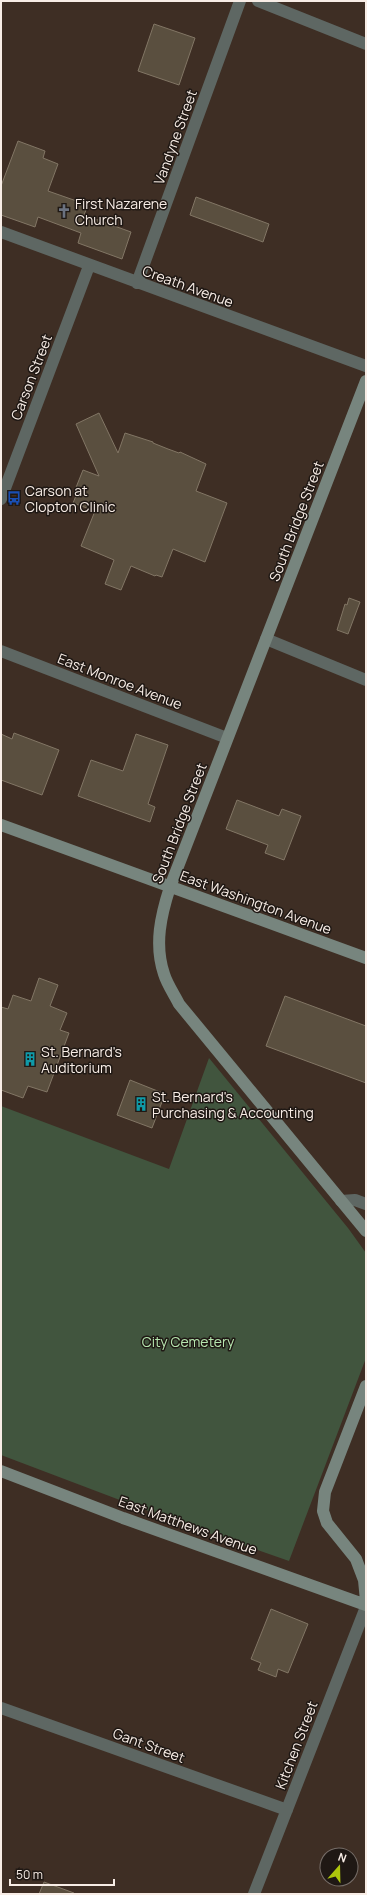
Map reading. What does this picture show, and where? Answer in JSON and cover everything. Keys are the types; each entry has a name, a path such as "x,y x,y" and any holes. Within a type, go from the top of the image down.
{"street":[{"name":"Vandyne Street","path":"137,283 240,1"},
{"path":"258,1 366,44"},
{"name":"Creath Avenue","path":"1,232 90,266 366,366"},
{"name":"Carson Street","path":"1,499 90,266"},
{"name":"South Bridge Street","path":"366,381 170,887 161,916 158,937 164,975 179,1004 366,1231"},
{"path":"266,639 366,680"},
{"name":"East Monroe Avenue","path":"1,651 227,738"},
{"name":"East Washington Avenue","path":"1,825 366,958"},
{"path":"341,1201 355,1200 366,1204"},
{"path":"366,1386 325,1492 323,1511 330,1528 356,1559 364,1580 366,1601"},
{"name":"East Matthews Avenue","path":"1,1471 123,1518 366,1606"},
{"name":"Kitchen Street","path":"254,1894 366,1606"},
{"name":"Gant Street","path":"1,1708 287,1810"}],"green space":[{"name":"City Cemetery","path":"209,1058 348,1228 366,1253 366,1358 289,1561 191,1527 1,1455 1,1106 169,1169"}],"building":[{"path":"154,24 195,38 179,85 138,71"},
{"path":"18,141 45,151 43,158 58,164 48,191 88,205 84,215 131,232 122,259 78,243 81,233 38,217 35,227 1,215 1,186"},
{"path":"196,197 269,224 263,242 190,215"},
{"path":"99,413 118,453 125,433 153,442 179,453 180,452 206,464 196,491 227,503 205,562 173,549 162,577 155,576 131,566 121,590 105,584 114,560 81,546 95,511 73,503 78,491 75,490 83,470 99,476 76,424"},
{"path":"349,598 360,602 348,634 337,630 345,604 347,605"},
{"path":"14,733 59,750 42,795 1,780 1,734 12,739"},
{"path":"136,734 168,745 148,804 155,807 150,822 78,796 91,760 123,771"},
{"path":"237,800 279,816 282,809 301,816 284,860 265,853 268,845 226,829"},
{"name":"St. Bernard's Auditorium","path":"39,978 58,985 50,1006 67,1013 60,1030 69,1033 47,1092 28,1086 23,1098 1,1090 1,1007 8,1009 13,995 31,1001"},
{"path":"285,996 366,1026 366,1083 266,1046"},
{"name":"St. Bernard's Purchasing & Accounting","path":"130,1080 165,1094 152,1128 117,1115"},
{"path":"271,1609 308,1624 288,1673 278,1669 276,1677 258,1670 261,1663 251,1659"},
{"path":"44,1882 74,1893 74,1894 39,1894"}],"place":[{"name":"First Nazarene Church","path":"64,211"},
{"name":"Carson at Clopton Clinic","path":"14,498"},
{"name":"St. Bernard's Auditorium","path":"30,1059"},
{"name":"St. Bernard's Purchasing & Accounting","path":"141,1104"}]}
